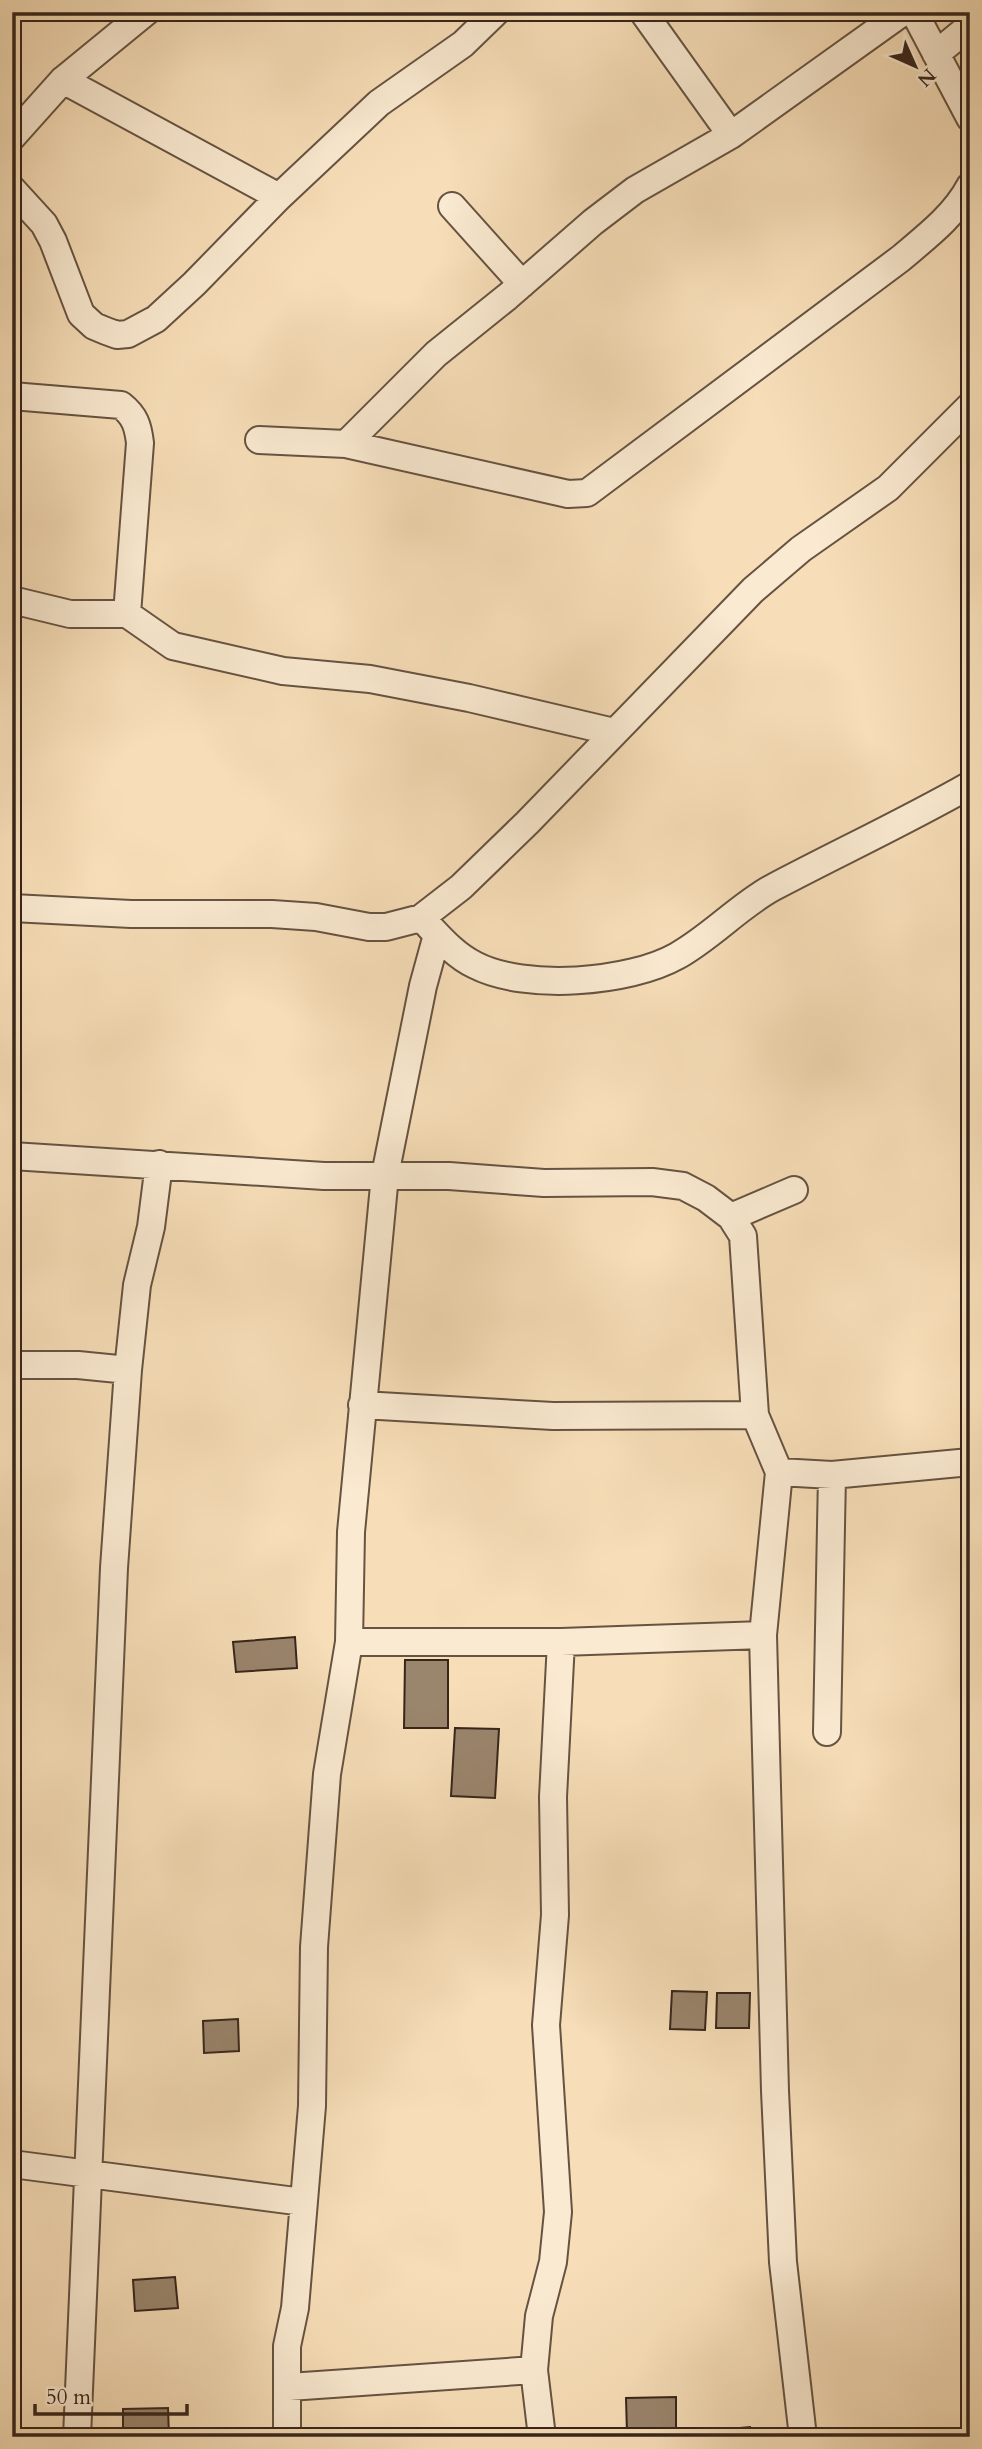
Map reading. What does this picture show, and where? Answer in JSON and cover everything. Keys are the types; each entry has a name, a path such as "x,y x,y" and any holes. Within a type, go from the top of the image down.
{"street":[{"path":"12,137 63,80 146,12"},
{"path":"12,189 44,224 81,314 94,326 117,335 128,334 156,319 379,103 463,44 496,12"},
{"path":"643,12 731,135"},
{"path":"346,444 436,355 593,222 635,190 731,135 903,12"},
{"path":"914,12 970,118"},
{"path":"936,54 970,26"},
{"path":"63,80 279,197"},
{"path":"259,440 346,444 568,494 587,493 900,259 938,227 963,200 970,186"},
{"path":"453,206 522,284"},
{"path":"12,396 121,405 131,413 138,426 140,443 127,614"},
{"path":"287,2437 287,2346 295,2308 312,2106 314,1947 327,1774 349,1642 351,1532 385,1175 423,986 429,926 461,887 753,590 801,550 888,488 970,406"},
{"path":"12,600 70,614 127,614 173,646 283,671 370,678 457,695 614,732"},
{"path":"12,908 131,914 272,914 316,917 369,927 429,926 476,966 516,977 567,981 645,969 677,956 769,890 970,785"},
{"path":"12,1156 324,1176 385,1175 544,1183 683,1186 706,1198 731,1217 743,1236 755,1415 779,1472 763,1636 775,2091 783,2262 803,2437"},
{"path":"77,2437 114,1568 137,1285 150,1227 159,1164"},
{"path":"731,1217 794,1190"},
{"path":"12,1365 78,1364 128,1370"},
{"path":"362,1405 552,1416 755,1415"},
{"path":"779,1472 832,1475 970,1462"},
{"path":"827,1732 832,1475"},
{"path":"349,1642 561,1642 763,1636"},
{"path":"542,2437 534,2370 539,2316 553,2262 558,2212 546,2025 555,1914 553,1797 561,1642"},
{"path":"12,2164 303,2202"},
{"path":"289,2387 534,2370"}],"building":[{"path":"295,1637 297,1668 236,1672 233,1642"},
{"path":"405,1660 448,1660 448,1728 404,1728"},
{"path":"455,1728 499,1729 495,1798 451,1796"},
{"path":"672,1991 707,1992 705,2030 670,2029"},
{"path":"717,1993 750,1993 749,2028 716,2028"},
{"path":"238,2019 239,2051 204,2053 203,2021"},
{"path":"175,2277 178,2308 135,2311 133,2280"},
{"path":"676,2397 676,2432 627,2433 626,2398"},
{"path":"168,2408 169,2437 123,2437 123,2409"},
{"path":"750,2427 750,2437 696,2437 695,2432"}]}
